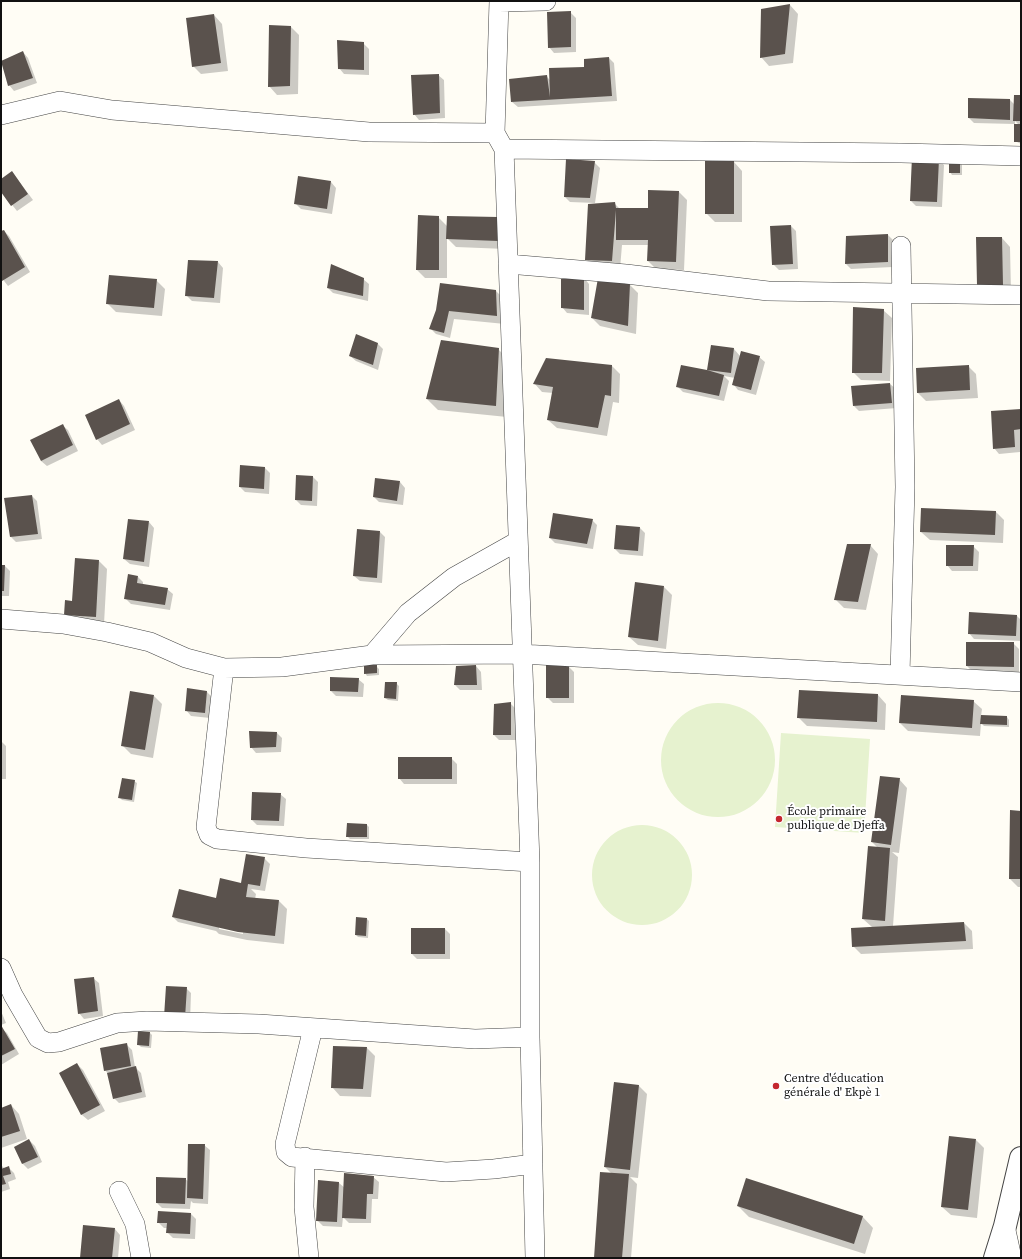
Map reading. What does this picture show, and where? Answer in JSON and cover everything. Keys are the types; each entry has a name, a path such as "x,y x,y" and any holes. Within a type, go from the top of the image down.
{"street":[{"path":"535,1258 530,1037 530,862 521,654 508,264 500,141 499,2 546,1"},
{"path":"1,115 60,101 112,110 369,132 500,141 1021,156"},
{"path":"900,675 905,487 901,246"},
{"path":"508,264 626,274 768,291 1021,295"},
{"path":"372,656 408,613 454,577 518,541"},
{"path":"1,620 63,624 107,632 150,642 186,658 224,668 251,669 282,667 372,656 521,654 1021,682"},
{"path":"224,668 206,827 209,835 217,839 306,848 530,862"},
{"path":"1,968 13,995 38,1038 48,1043 59,1042 117,1024 147,1021 313,1028 475,1039 530,1037"},
{"path":"313,1028 285,1144 286,1152 292,1156 446,1172 494,1169 533,1164"},
{"path":"305,1157 304,1207 309,1258"},
{"path":"995,1258 1005,1226 1021,1158"},
{"path":"119,1191 135,1224 141,1258"},
{"path":"1005,1226 1012,1258"}],"green space":[{"path":"718,703 740,707 759,719 771,738 775,760 771,782 759,801 740,813 718,817 696,813 677,801 665,782 661,760 665,738 677,719 696,707"},
{"path":"781,733 870,739 864,833 775,827"},
{"path":"642,825 652,826 670,833 684,847 691,865 691,885 684,903 670,917 652,924 642,925 632,924 614,917 600,903 593,885 592,875 593,865 600,847 614,833 632,826"}],"building":[{"path":"790,4 785,54 760,58 761,9"},
{"path":"571,11 571,47 548,48 547,12"},
{"path":"214,14 221,63 192,67 186,18"},
{"path":"269,25 291,26 290,86 268,87"},
{"path":"337,40 364,42 364,70 338,69"},
{"path":"23,51 33,78 8,86 1,61"},
{"path":"609,57 612,96 511,102 509,79 547,75 550,97 549,68 584,67 584,59"},
{"path":"439,74 440,113 413,115 411,75"},
{"path":"1014,95 1021,95 1021,121 1013,121"},
{"path":"968,98 1010,99 1010,120 968,118"},
{"path":"1014,124 1021,124 1021,142 1014,142"},
{"path":"912,157 939,159 937,202 910,201"},
{"path":"566,159 595,161 590,198 564,197"},
{"path":"705,161 734,161 734,214 705,214"},
{"path":"949,161 960,161 960,173 949,173"},
{"path":"12,171 28,194 11,206 1,192 1,179"},
{"path":"298,176 331,181 327,209 294,204"},
{"path":"648,190 679,191 676,262 647,261 648,240 616,240 616,210 612,261 585,260 588,204 615,202 616,208 648,208"},
{"path":"418,215 439,216 439,270 416,270"},
{"path":"447,216 498,217 498,241 446,239"},
{"path":"791,225 793,264 772,265 770,226"},
{"path":"4,230 25,267 2,281 1,231"},
{"path":"888,234 888,262 845,264 846,236"},
{"path":"976,237 1002,237 1003,285 977,285"},
{"path":"188,260 218,261 214,298 185,296"},
{"path":"331,264 364,278 363,296 327,288"},
{"path":"109,275 157,279 154,308 106,304"},
{"path":"584,277 584,310 561,308 561,279"},
{"path":"598,278 630,284 628,326 591,318"},
{"path":"440,283 496,290 497,316 449,311 444,333 429,329 436,310"},
{"path":"853,307 884,309 882,373 852,373"},
{"path":"356,334 378,343 373,365 349,356"},
{"path":"441,340 499,348 496,406 426,399"},
{"path":"711,345 734,348 731,373 707,370"},
{"path":"741,351 760,356 751,390 732,385"},
{"path":"546,358 612,365 611,396 605,395 598,428 547,420 553,387 533,384"},
{"path":"681,365 724,375 719,396 676,387"},
{"path":"969,365 970,390 917,393 916,368"},
{"path":"890,383 892,403 853,406 851,386"},
{"path":"119,399 130,424 96,440 85,415"},
{"path":"1021,409 1021,429 1014,430 1015,447 993,449 991,411"},
{"path":"63,424 73,445 41,461 30,440"},
{"path":"240,465 265,467 264,489 239,487"},
{"path":"296,475 313,476 312,501 295,500"},
{"path":"375,478 400,481 397,501 373,497"},
{"path":"32,495 38,534 10,537 4,498"},
{"path":"921,508 996,511 995,535 920,532"},
{"path":"553,513 593,519 587,544 549,538"},
{"path":"128,519 149,521 144,562 123,559"},
{"path":"616,525 640,527 638,551 614,549"},
{"path":"357,529 380,531 377,578 353,576"},
{"path":"847,544 871,544 858,602 834,600"},
{"path":"946,545 974,545 973,566 946,566"},
{"path":"75,558 99,560 96,617 64,615 65,600 72,601"},
{"path":"1,565 5,565 4,591 1,591"},
{"path":"128,574 138,576 137,583 168,588 165,605 124,599"},
{"path":"635,582 664,586 658,641 628,637"},
{"path":"969,612 1017,615 1016,636 968,634"},
{"path":"966,642 1014,642 1014,667 966,666"},
{"path":"546,664 569,665 569,698 546,698"},
{"path":"364,665 377,665 377,673 364,674"},
{"path":"476,665 477,685 454,685 456,666"},
{"path":"330,677 359,678 358,692 330,691"},
{"path":"385,682 397,682 396,699 384,698"},
{"path":"187,688 207,691 205,713 185,711"},
{"path":"799,690 878,694 877,722 797,718"},
{"path":"130,691 154,695 145,750 121,746"},
{"path":"901,695 974,700 972,728 899,723"},
{"path":"511,702 511,735 493,735 494,704"},
{"path":"981,715 1007,716 1007,725 980,724"},
{"path":"249,731 277,732 276,747 250,748"},
{"path":"398,757 452,757 452,779 398,779"},
{"path":"880,776 900,778 891,845 871,842"},
{"path":"122,778 135,780 132,800 118,798"},
{"path":"252,792 281,793 279,821 251,820"},
{"path":"1010,810 1021,811 1021,879 1009,879"},
{"path":"347,823 367,824 367,837 346,837"},
{"path":"868,846 890,848 885,921 862,919"},
{"path":"246,854 265,857 260,886 248,884 246,897 279,900 275,936 238,932 172,917 179,889 216,898 220,878 241,883"},
{"path":"356,917 367,918 366,936 355,935"},
{"path":"964,922 966,941 852,947 851,928"},
{"path":"411,928 445,928 445,954 411,954"},
{"path":"94,977 98,1011 78,1014 74,979"},
{"path":"166,986 187,987 185,1018 164,1017"},
{"path":"1,1025 15,1049 1,1056"},
{"path":"138,1031 150,1032 149,1046 137,1045"},
{"path":"127,1043 131,1066 104,1071 100,1048"},
{"path":"333,1046 367,1047 363,1089 331,1088"},
{"path":"77,1063 100,1105 81,1115 59,1073"},
{"path":"136,1066 142,1092 113,1099 107,1073"},
{"path":"614,1082 639,1085 630,1170 604,1167"},
{"path":"11,1104 20,1131 1,1137 1,1108"},
{"path":"949,1136 976,1139 968,1210 941,1207"},
{"path":"29,1139 38,1157 22,1164 14,1147"},
{"path":"188,1144 205,1144 203,1199 187,1198"},
{"path":"9,1166 11,1174 3,1176 6,1184 1,1185 1,1169"},
{"path":"600,1172 629,1174 622,1258 594,1258"},
{"path":"344,1173 374,1176 373,1194 367,1194 366,1219 342,1218"},
{"path":"156,1177 186,1178 185,1204 156,1203"},
{"path":"746,1178 863,1216 854,1244 737,1206"},
{"path":"318,1180 339,1182 337,1222 316,1221"},
{"path":"158,1211 191,1213 190,1234 166,1233 167,1223 157,1223"},
{"path":"83,1225 115,1228 112,1258 80,1258"}],"place":[{"name":"École primaire publique de Djeffa","path":"779,819"},
{"name":"Centre d'éducation générale d' Ekpè 1","path":"776,1086"}]}
